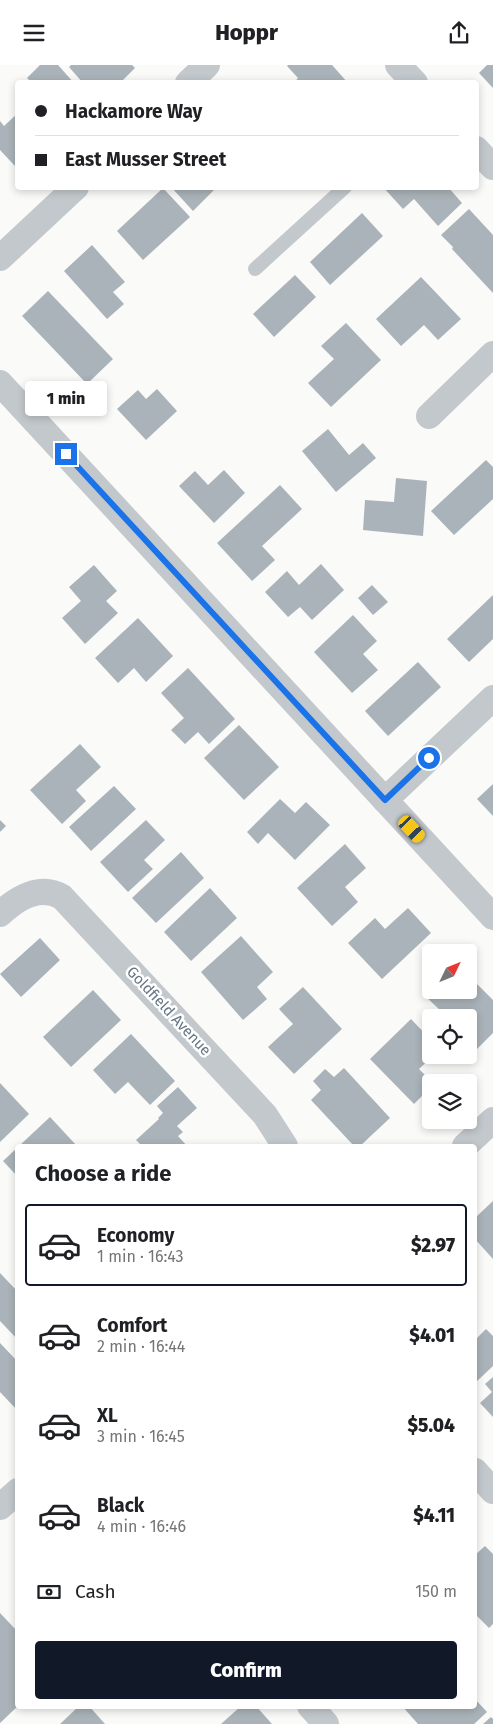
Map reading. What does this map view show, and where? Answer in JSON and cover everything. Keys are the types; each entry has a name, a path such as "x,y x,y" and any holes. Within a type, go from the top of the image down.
{"street":[{"path":"191,80 207,65"},
{"path":"398,65 412,80"},
{"path":"479,152 493,167"},
{"path":"0,258 73,190"},
{"path":"428,416 493,355"},
{"path":"0,383 493,917"},
{"path":"385,800 493,699"},
{"name":"Goldfield Avenue","path":"0,914 22,897 40,892 55,893 69,903 265,1115 284,1144"},
{"path":"467,1144 493,1120"},
{"path":"477,1473 493,1491"},
{"path":"0,1507 15,1494"},
{"path":"313,1709 326,1724"}],"lane":[{"path":"255,269 342,190"}],"building":[{"path":"40,65 58,65 71,80 29,80 27,78"},
{"path":"71,65 132,65 135,68 123,80 80,80 69,67"},
{"path":"332,65 345,80 296,80 298,78 287,66"},
{"path":"487,65 493,65 493,88 479,73"},
{"path":"15,116 15,166 0,150 0,121 4,126"},
{"path":"161,190 165,190 190,217 143,260 117,231"},
{"path":"174,190 214,190 193,211"},
{"path":"386,190 451,190 462,203 438,226 414,199 403,209"},
{"path":"469,209 493,235 493,293 441,235"},
{"path":"362,213 383,236 330,285 310,262"},
{"path":"92,245 125,282 113,292 124,304 107,319 64,271"},
{"path":"295,275 316,297 274,337 253,314"},
{"path":"421,277 461,319 438,340 424,325 401,346 376,319"},
{"path":"48,291 113,359 87,384 22,316"},
{"path":"346,323 381,360 331,407 308,383 334,359 321,346"},
{"path":"157,389 177,411 146,440 117,409 138,390 146,399"},
{"path":"328,429 349,455 363,443 376,458 336,492 302,451"},
{"path":"486,460 493,467 493,499 454,535 431,511"},
{"path":"224,470 245,493 214,523 179,486 195,471 208,485"},
{"path":"396,478 427,481 423,536 363,530 365,500 394,502"},
{"path":"280,485 302,509 262,546 275,560 252,581 217,543"},
{"path":"321,564 344,590 312,620 300,607 288,617 265,592 287,571 299,585"},
{"path":"94,565 117,591 106,601 118,613 85,644 62,618 81,601 69,587"},
{"path":"372,585 388,602 373,615 358,598"},
{"path":"493,595 493,639 469,662 447,639"},
{"path":"353,615 377,641 363,654 378,670 352,693 314,652"},
{"path":"138,618 173,656 146,682 134,668 118,683 95,658"},
{"path":"418,662 441,687 388,736 365,711"},
{"path":"188,668 235,719 209,744 198,732 185,744 171,730 184,718 161,693"},
{"path":"239,725 279,767 244,800 204,758"},
{"path":"80,744 101,767 76,790 86,801 62,824 30,790"},
{"path":"493,784 493,816 477,799"},
{"path":"114,786 136,809 91,851 69,827"},
{"path":"280,799 295,813 306,802 330,825 295,860 268,833 258,844 247,832"},
{"path":"0,820 6,826 0,832"},
{"path":"146,820 165,840 144,860 153,869 128,892 100,862"},
{"path":"345,844 366,868 345,887 358,902 332,926 297,888"},
{"path":"181,852 204,878 156,923 132,898"},
{"path":"210,888 237,918 191,961 164,932"},
{"path":"408,908 431,933 382,979 348,943 375,918 385,929"},
{"path":"241,936 273,972 257,987 267,999 243,1020 201,972"},
{"path":"40,938 60,960 21,997 0,974"},
{"path":"478,985 493,1000 493,1033 477,1049 477,1009 439,1009 428,999 478,999"},
{"path":"303,987 342,1029 294,1074 268,1047 293,1024 279,1009"},
{"path":"93,990 121,1020 71,1067 43,1037"},
{"path":"411,1019 422,1031 422,1064 424,1064 419,1069 424,1074 422,1074 422,1096 414,1104 370,1059"},
{"path":"131,1034 175,1081 150,1105 128,1082 115,1094 93,1070"},
{"path":"344,1068 390,1118 362,1144 352,1144 311,1100 321,1090 313,1081 325,1069 334,1077"},
{"path":"0,1083 29,1114 0,1142"},
{"path":"178,1087 197,1108 177,1126 183,1132 178,1136 185,1144 140,1144 136,1140 163,1113 157,1106"},
{"path":"50,1117 75,1144 21,1144"},
{"path":"15,1150 15,1174 3,1161"},
{"path":"493,1201 493,1259 477,1241 477,1216"},
{"path":"0,1273 15,1289 15,1337 0,1321"},
{"path":"486,1329 493,1336 493,1366 477,1381 477,1338"},
{"path":"0,1343 15,1359 15,1408 0,1392"},
{"path":"493,1377 493,1417 480,1403 492,1392 485,1384"},
{"path":"485,1546 493,1554 493,1624 489,1628 477,1616 477,1553"},
{"path":"0,1613 15,1629 15,1709 0,1723"},
{"path":"477,1701 487,1712 474,1724 418,1724 405,1709 477,1709"},
{"path":"76,1709 92,1709 105,1724 60,1724"},
{"path":"238,1709 259,1709 272,1724 221,1724"},
{"path":"491,1717 493,1724 483,1724"}],"route":[{"path":"66,454 385,800 429,758"}]}
